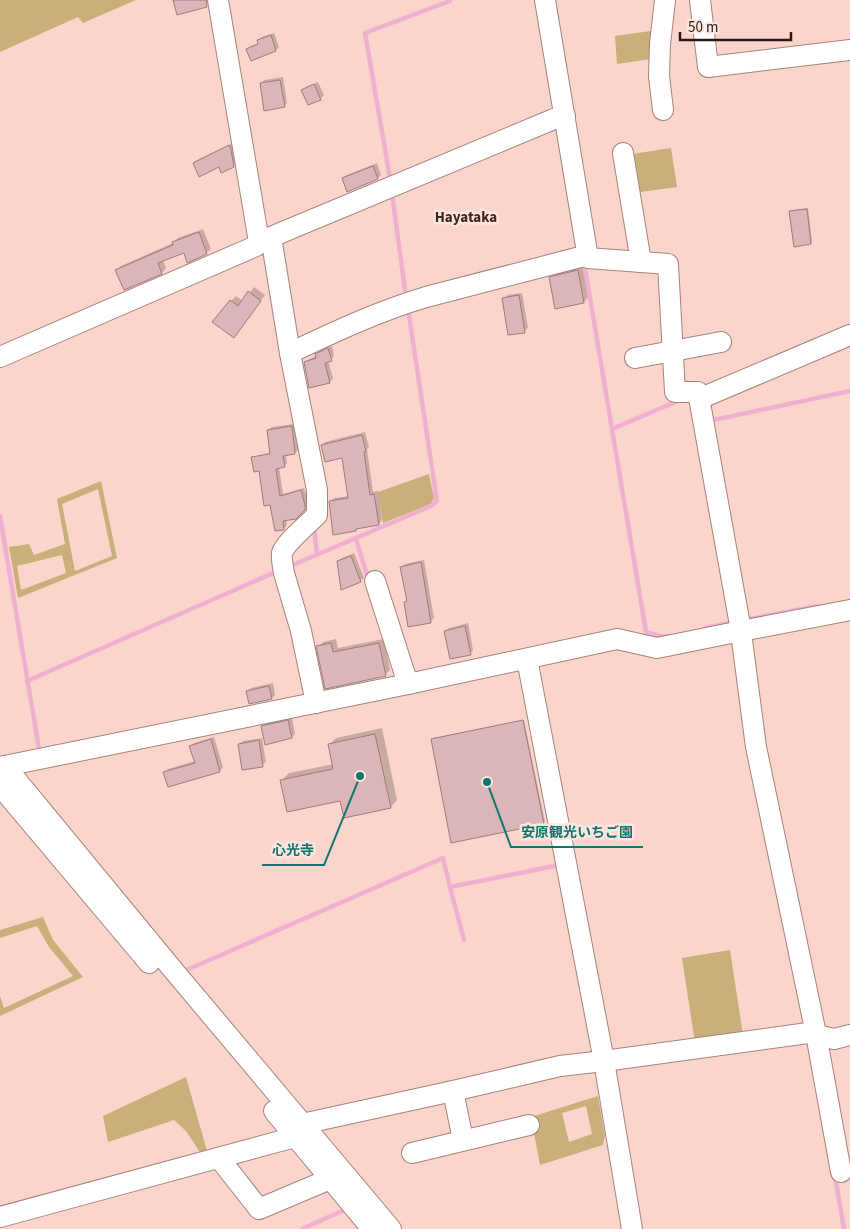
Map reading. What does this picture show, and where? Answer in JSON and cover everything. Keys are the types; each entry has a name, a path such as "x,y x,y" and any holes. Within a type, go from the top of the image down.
{"street":[{"path":"218,0 317,490 318,515 285,546 282,554 284,570 301,632 316,703"},
{"path":"545,0 560,117 584,256"},
{"path":"663,110 659,68 665,0"},
{"path":"700,0 708,67 850,50"},
{"path":"0,357 256,246 265,240 560,117"},
{"path":"623,153 641,262"},
{"path":"290,353 407,303 584,256 588,258 668,264 675,392 698,392 740,624 756,747 841,1172"},
{"path":"699,399 850,335"},
{"path":"635,358 721,342"},
{"path":"375,581 408,684"},
{"path":"372,1229 330,1179 297,1127 176,974 2,766 408,684 528,664 617,639 658,648 740,624 850,610"},
{"path":"528,664 599,1062 632,1229"},
{"path":"0,786 297,1127 391,1229"},
{"path":"0,1217 219,1158 297,1127 560,1066 812,1034 834,1039 850,1036"},
{"path":"453,1091 463,1140"},
{"path":"412,1153 529,1125"},
{"path":"219,1158 259,1209 330,1179"}],"shaded area":[{"path":"0,0 136,0 83,23 78,17 0,52"},
{"path":"658,30 658,58 617,64 615,36"},
{"path":"671,148 677,187 633,193 626,155"},
{"path":"429,474 434,498 431,504 383,523 378,492"},
{"path":"101,481 117,558 18,598 9,547 29,544 34,555 65,544 57,499","holes":["98,489 112,556 75,571 62,504","62,555 66,573 21,590 17,566"]},
{"path":"43,917 53,940 83,977 0,1016 0,996 4,1008 73,976 49,947 37,926 0,938 0,930"},
{"path":"730,950 743,1035 695,1043 682,958"},
{"path":"186,1077 207,1151 200,1152 186,1131 174,1120 108,1142 103,1116"},
{"path":"598,1096 605,1136 603,1145 540,1165 531,1117","holes":["586,1106 592,1134 569,1142 562,1113"]}],"building":[{"path":"173,0 206,0 207,7 177,15"},
{"path":"271,35 276,51 251,61 246,49 258,44 257,40"},
{"path":"280,80 285,107 264,111 260,83"},
{"path":"314,84 321,100 308,105 301,90"},
{"path":"229,145 234,167 221,173 219,167 199,177 193,163"},
{"path":"373,166 378,179 347,192 342,178"},
{"path":"807,209 811,244 794,247 789,211"},
{"path":"199,232 207,254 187,263 184,253 158,263 162,274 124,290 115,270 173,245 172,242"},
{"path":"578,270 584,303 555,309 549,277"},
{"path":"248,291 261,301 234,338 212,322 230,300 238,306"},
{"path":"519,295 525,333 508,335 502,298"},
{"path":"328,348 332,361 325,363 330,383 309,388 304,362 316,358 315,354"},
{"path":"292,426 295,454 283,456 285,467 276,469 280,496 301,490 305,510 296,519 283,521 284,530 275,531 270,505 264,506 259,471 254,472 251,457 270,454 267,430"},
{"path":"362,435 366,452 364,452 370,495 374,494 379,525 333,535 329,501 348,498 342,458 325,462 321,445"},
{"path":"351,556 361,582 341,590 337,561"},
{"path":"421,562 431,623 408,627 404,602 407,601 400,567"},
{"path":"465,626 471,655 450,659 444,631"},
{"path":"331,643 333,652 379,643 386,676 325,689 316,646"},
{"path":"269,686 272,699 249,704 246,691"},
{"path":"288,720 292,738 265,745 261,726"},
{"path":"523,720 544,824 451,843 431,739"},
{"path":"375,734 391,808 344,818 340,801 287,812 280,780 333,769 328,744"},
{"path":"211,739 220,772 168,787 163,772 195,763 189,746"},
{"path":"259,740 263,767 242,770 238,744"}],"waterway":[{"path":"390,178 365,33 450,0"},
{"path":"392,194 406,297"},
{"path":"584,262 646,632 664,637 668,636"},
{"path":"288,567 431,506 437,501 408,309"},
{"path":"709,421 850,391"},
{"path":"612,429 680,400"},
{"path":"0,516 39,749"},
{"path":"314,526 317,555"},
{"path":"356,539 368,579"},
{"path":"27,681 278,571"},
{"path":"744,620 818,606"},
{"path":"705,628 734,622"},
{"path":"182,972 443,858 450,887 560,865"},
{"path":"450,887 464,940"},
{"path":"835,1176 844,1229"},
{"path":"302,1229 344,1210"}],"place":[{"name":"心光寺","path":"360,776"},
{"name":"安原観光いちご園","path":"487,782"}],"district":[{"name":"Hayataka","path":"466,217"}]}
